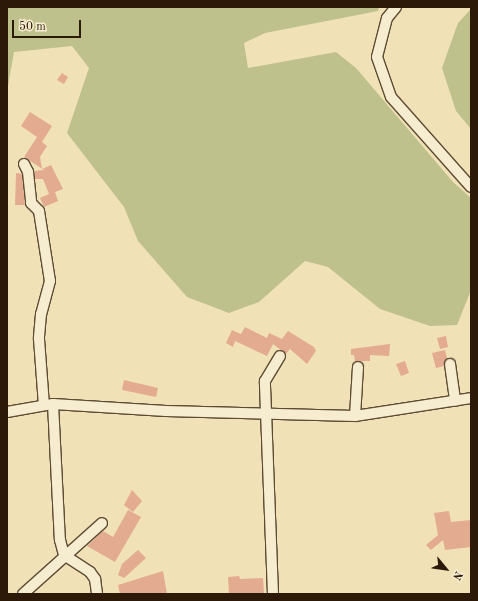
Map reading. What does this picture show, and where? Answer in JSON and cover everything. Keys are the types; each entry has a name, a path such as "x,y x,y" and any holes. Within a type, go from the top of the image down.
{"street":[{"path":"396,7 385,24 377,57 390,97 471,187"},
{"path":"24,164 28,172 31,203 39,211 50,281 41,314 39,339 48,404 60,540 64,555 90,572 95,579 97,594"},
{"path":"273,594 265,414 265,381 280,356"},
{"path":"450,364 455,401"},
{"path":"355,416 358,367"},
{"path":"7,412 48,404 265,414 355,416 471,398"},
{"path":"23,594 64,555 102,523"}],"green space":[{"path":"7,7 379,7 378,11 265,33 244,43 248,68 336,52 356,68 453,182 471,198 471,290 457,325 430,326 380,309 328,267 305,261 259,302 229,313 187,297 138,241 124,207 67,133 89,68 72,46 14,52 7,92"},
{"path":"471,9 471,129 456,111 442,68 458,23"}],"building":[{"path":"62,73 68,77 64,84 57,80"},
{"path":"30,112 52,126 42,142 47,146 40,157 42,169 24,157 37,137 21,126"},
{"path":"51,165 63,189 55,192 58,201 44,207 40,198 49,194 43,179 35,179 34,171 44,170 42,169"},
{"path":"16,173 22,174 25,205 15,205"},
{"path":"245,327 267,338 269,333 282,339 288,331 314,347 316,351 307,364 290,349 286,354 273,344 267,356 235,341 233,347 226,343 232,330 241,334"},
{"path":"446,336 448,347 440,349 437,338"},
{"path":"390,344 389,356 370,355 370,361 355,361 354,355 351,355 351,349"},
{"path":"445,350 447,358 444,366 436,368 432,353"},
{"path":"405,361 409,373 401,376 396,364"},
{"path":"124,380 158,388 156,397 122,390"},
{"path":"132,490 142,501 133,512 124,505"},
{"path":"128,510 141,517 115,562 87,546 103,531 113,537"},
{"path":"449,511 451,522 471,520 471,547 445,550 443,540 431,550 426,545 438,535 434,513"},
{"path":"138,550 146,558 124,578 118,575 122,564"},
{"path":"163,571 167,594 120,594 118,585"},
{"path":"239,576 240,579 263,578 264,594 229,594 228,577"}]}
